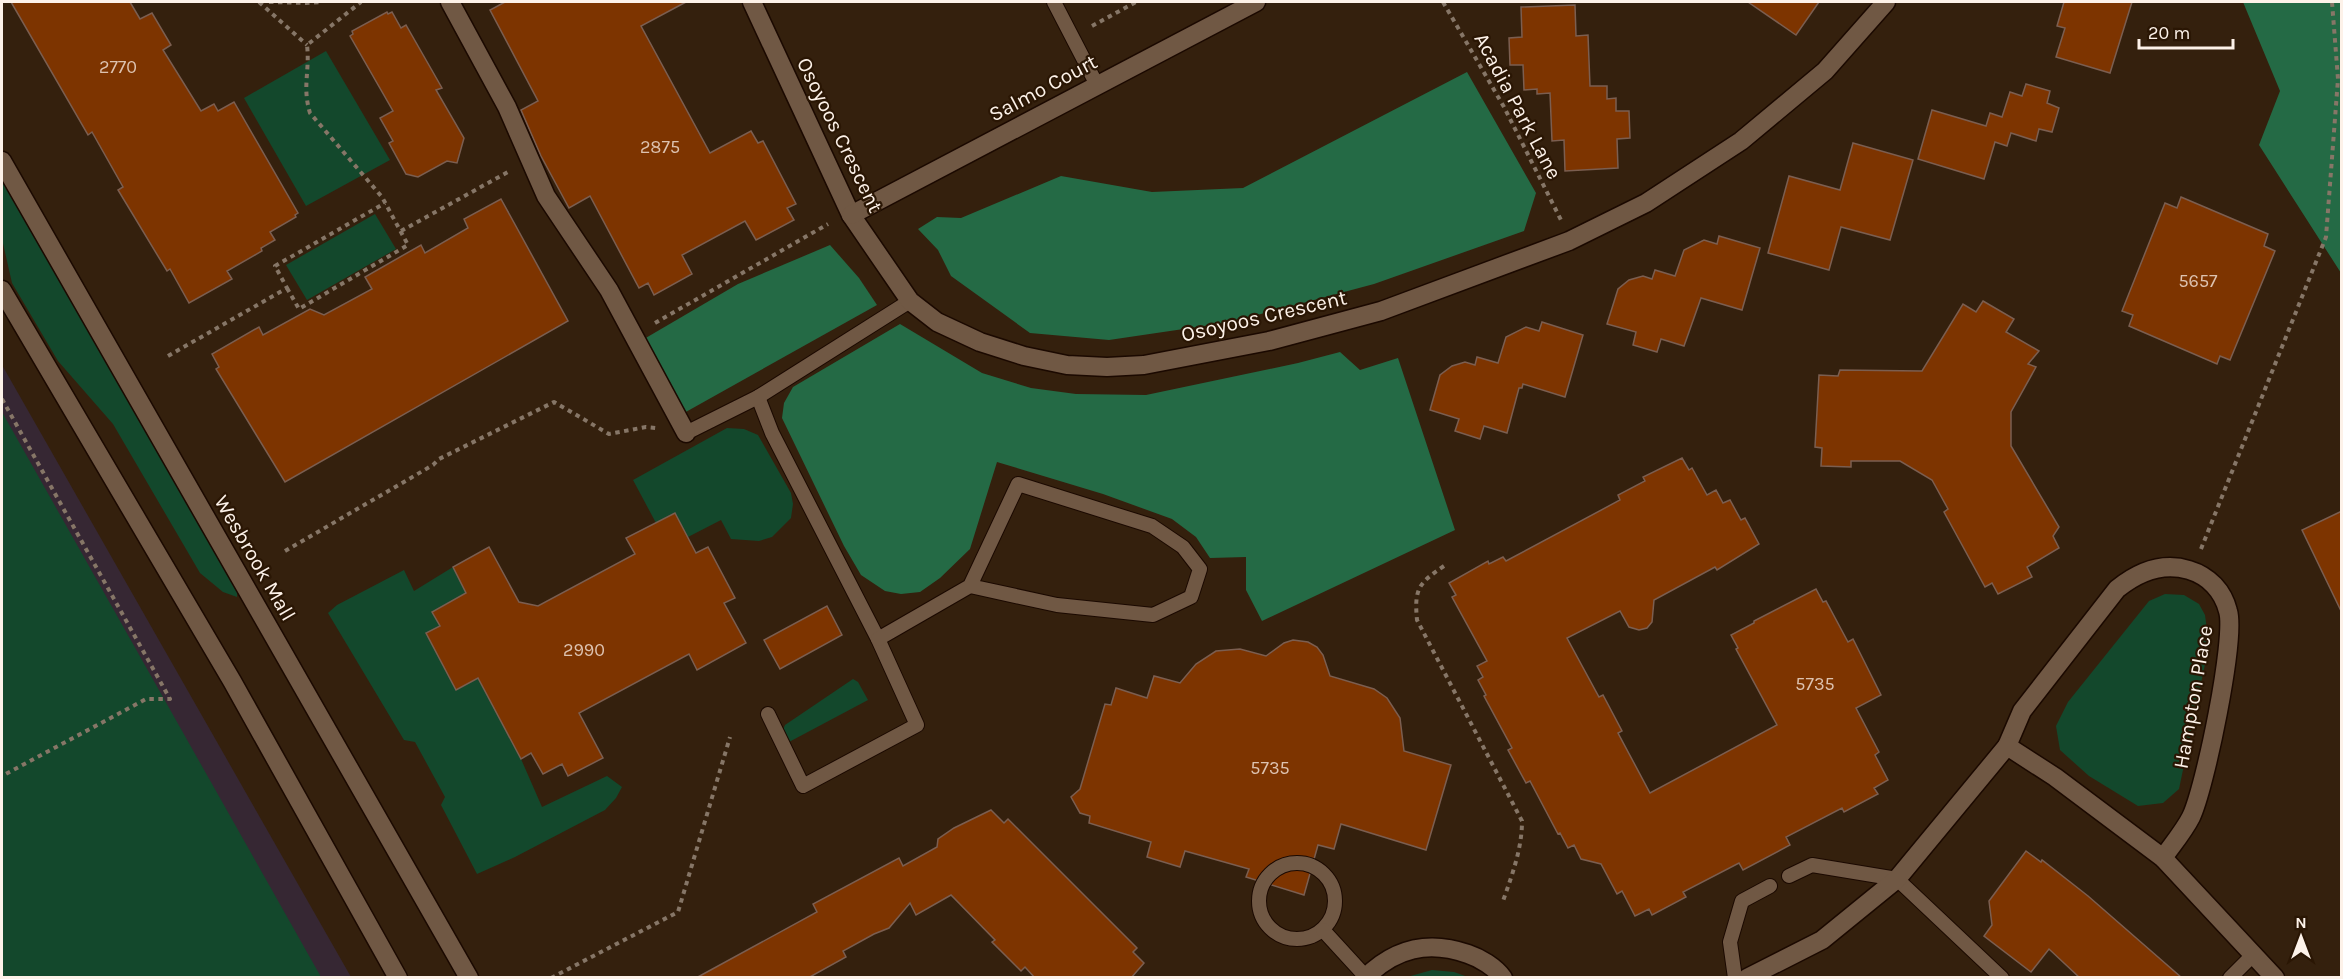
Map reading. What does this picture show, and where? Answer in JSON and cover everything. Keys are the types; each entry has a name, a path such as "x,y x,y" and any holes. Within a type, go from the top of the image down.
{"street":[{"path":"450,2 507,106 546,196 609,290 687,433"},
{"name":"Osoyoos Crescent","path":"752,2 851,215 910,301 937,322 991,345 1024,356 1067,365 1107,367 1144,365 1269,341 1381,311 1569,241 1646,202 1693,174 1741,141 1824,71 1886,2"},
{"name":"Salmo Court","path":"851,215 1256,2"},
{"name":"Wesbrook Mall","path":"2,161 469,978"},
{"path":"2,290 232,681 398,978"},
{"path":"1746,978 1822,940 1897,879 2007,746 2022,711 2117,589 2128,580 2148,570 2178,567 2191,570"},
{"name":"Hampton Place","path":"2163,858 2191,818 2196,803 2212,737 2230,637 2229,612 2223,596 2205,577 2191,570"},
{"path":"2007,746 2055,777 2163,858 2275,978"},
{"path":"1366,977 1382,962 1401,952 1422,947 1451,948 1478,957 1503,978"}],"lane":[{"path":"1054,2 1097,85"},
{"path":"687,433 758,397 910,301"},
{"path":"758,397 772,433 878,639 917,725 803,786 768,714"},
{"path":"878,639 970,586 1017,484 1152,526 1183,547 1200,569 1191,597 1153,615 1057,605 970,586"},
{"path":"1298,863 1317,868 1331,882 1336,898 1335,911 1323,930 1306,939 1287,938 1273,931 1261,915 1259,897 1263,884 1281,866 1298,863"},
{"path":"1789,876 1812,865 1897,879 2002,978"},
{"path":"1735,978 1730,942 1742,901 1770,886"},
{"path":"1323,930 1366,977"},
{"path":"2230,978 2253,955"}],"path":[{"path":"259,2 307,45 309,60 305,96 310,113 364,174 385,203 408,244 299,309 275,266 385,203"},
{"path":"269,2 322,2"},
{"path":"307,45 361,2"},
{"path":"1073,37 1136,2"},
{"name":"Acadia Park Lane","path":"1443,2 1504,106 1564,226"},
{"path":"2191,570 2326,237 2340,78 2331,2"},
{"path":"401,231 530,160"},
{"path":"633,336 826,225 851,215"},
{"path":"168,356 287,288"},
{"path":"2,399 170,699 146,699 2,776"},
{"path":"285,551 433,465 439,459 554,402 609,434 646,427 687,433"},
{"path":"1444,566 1423,581 1415,602 1417,620 1522,821 1522,835 1515,865 1503,901"},
{"path":"551,978 678,912 730,737"}],"shaded area":[{"path":"2,365 351,977 2,977"}],"green space":[{"path":"2243,2 2341,2 2341,273 2259,145 2280,91"},
{"path":"326,51 390,160 306,206 244,98"},
{"path":"1467,72 1536,193 1524,231 1374,284 1231,322 1109,340 1030,333 951,276 938,250 918,229 937,217 961,218 1061,176 1152,192 1243,188"},
{"path":"2,179 237,592 237,597 223,592 200,573 113,424 58,361 12,283 2,239"},
{"path":"375,214 396,249 307,300 286,265"},
{"path":"830,245 859,278 877,305 684,413 644,339 738,284"},
{"path":"900,324 982,373 1031,388 1076,394 1146,395 1340,352 1360,370 1398,358 1455,530 1262,621 1246,590 1246,557 1210,558 1196,537 1172,519 1103,494 997,462 970,549 940,578 920,592 901,594 885,591 861,575 844,546 782,418 784,403 793,387"},
{"path":"2,412 321,977 2,977"},
{"path":"727,428 744,429 758,435 791,493 793,504 791,518 772,537 759,541 731,539 721,520 688,537 675,513 656,523 633,480"},
{"path":"453,567 466,593 432,612 440,626 426,633 456,690 478,678 521,759 542,807 607,776 622,787 605,810 477,874 441,805 445,797 415,742 404,740 328,613 337,605 404,570 414,591"},
{"path":"2165,594 2184,595 2199,604 2205,615 2209,645 2179,789 2163,803 2138,806 2089,776 2060,750 2056,726 2068,702 2149,601"},
{"path":"853,679 858,682 868,700 789,742 783,730 785,725"},
{"path":"1432,970 1454,972 1468,977 1407,977"}],"building":[{"path":"11,2 130,2 140,19 152,13 171,45 163,50 201,111 214,104 218,111 234,102 298,213 296,217 270,232 275,240 261,248 262,251 227,271 232,279 189,303 170,269 167,271 118,190 123,187 92,132 88,135"},
{"path":"505,2 686,2 641,26 710,153 751,131 758,143 763,141 796,204 787,208 794,220 756,240 745,221 682,255 692,274 654,295 648,283 639,288 590,196 569,208 541,156 521,110 538,101 490,10"},
{"path":"1748,2 1819,2 1796,35"},
{"path":"2064,2 2132,2 2110,73 2056,57 2065,28 2057,26"},
{"path":"1575,5 1576,36 1588,35 1590,86 1607,86 1607,99 1616,98 1616,111 1629,111 1630,138 1617,139 1618,168 1565,171 1564,140 1552,141 1550,93 1537,94 1537,89 1524,90 1523,65 1510,65 1509,38 1522,37 1521,7"},
{"path":"387,12 388,14 392,12 401,28 406,25 442,88 436,90 464,138 457,163 447,161 418,177 406,174 389,143 393,141 380,118 393,111 350,36 353,34 352,31"},
{"path":"2026,84 2050,91 2047,103 2059,108 2052,132 2039,129 2036,141 2011,133 2007,146 1995,142 1984,179 1918,159 1932,110 1986,126 1990,113 2002,117 2010,92 2022,96"},
{"path":"1853,143 1913,160 1890,240 1841,227 1829,270 1768,253 1789,176 1840,190"},
{"path":"2181,197 2268,234 2264,246 2275,251 2230,360 2220,356 2217,364 2129,326 2133,315 2122,311 2165,203 2177,208"},
{"path":"501,199 568,321 285,482 216,369 219,367 212,354 259,327 263,335 310,309 324,315 372,289 365,277 421,245 425,253 468,228 464,219"},
{"path":"1719,236 1760,248 1742,310 1701,298 1684,346 1661,339 1657,352 1633,345 1636,332 1607,324 1618,289 1629,280 1643,276 1652,279 1655,270 1675,276 1684,250 1704,240 1717,244"},
{"path":"1983,301 2014,319 2006,332 2039,351 2028,364 2036,367 2011,412 2011,446 2059,527 2053,536 2059,548 2027,567 2032,577 1998,594 1992,583 1985,587 1944,512 1948,509 1932,480 1900,461 1851,461 1851,467 1821,466 1822,448 1815,447 1819,375 1838,376 1840,370 1922,371 1963,304 1976,312"},
{"path":"1542,322 1583,335 1565,397 1523,384 1522,388 1519,388 1507,433 1484,426 1480,439 1455,431 1459,419 1430,410 1440,375 1452,366 1465,362 1475,365 1477,357 1498,363 1506,337 1526,327 1539,331"},
{"path":"1682,458 1689,470 1692,468 1707,495 1716,490 1723,503 1730,500 1741,520 1745,518 1759,544 1717,570 1715,567 1654,600 1652,622 1647,628 1639,630 1629,627 1620,611 1567,638 1599,697 1603,695 1622,731 1618,733 1650,793 1777,725 1736,649 1738,648 1731,635 1816,589 1823,602 1826,601 1848,642 1853,639 1881,695 1856,708 1879,752 1875,755 1888,780 1874,788 1878,794 1844,812 1842,808 1786,837 1790,845 1743,870 1739,863 1683,892 1686,897 1652,915 1649,909 1635,916 1622,891 1617,894 1601,864 1581,859 1574,845 1568,848 1530,781 1526,783 1508,750 1512,748 1484,696 1486,695 1478,680 1483,677 1477,666 1487,661 1452,597 1456,595 1449,583 1488,561 1489,564 1503,557 1506,561 1620,500 1618,495 1645,481 1643,477"},
{"path":"2342,511 2342,613 2302,530"},
{"path":"675,513 696,553 708,547 735,598 724,603 746,643 697,670 689,654 579,713 603,758 568,776 562,764 543,774 531,753 521,759 478,678 456,690 426,633 440,626 432,612 466,593 453,567 489,547 519,602 538,606 635,554 626,538"},
{"path":"827,606 842,635 780,669 764,640"},
{"path":"1293,640 1308,642 1317,647 1323,655 1330,676 1374,689 1387,698 1400,718 1404,751 1451,765 1426,850 1341,824 1334,849 1318,845 1304,895 1246,877 1249,869 1185,851 1180,867 1147,857 1151,842 1089,823 1090,816 1080,813 1071,797 1080,789 1105,704 1111,705 1116,688 1147,698 1154,676 1180,683 1196,664 1216,651 1240,649 1266,656 1284,643"},
{"path":"991,810 1004,823 1008,819 1137,948 1133,952 1144,963 1131,978 1035,978 1025,967 1021,971 992,942 995,940 951,895 916,915 910,903 889,928 843,951 846,957 808,978 696,978 817,912 813,904 899,858 903,866 937,847 938,839 954,828"},
{"path":"2026,851 2041,862 2042,860 2088,896 2182,978 2080,978 2049,949 2031,972 1984,936 1992,925 1989,901"}]}
